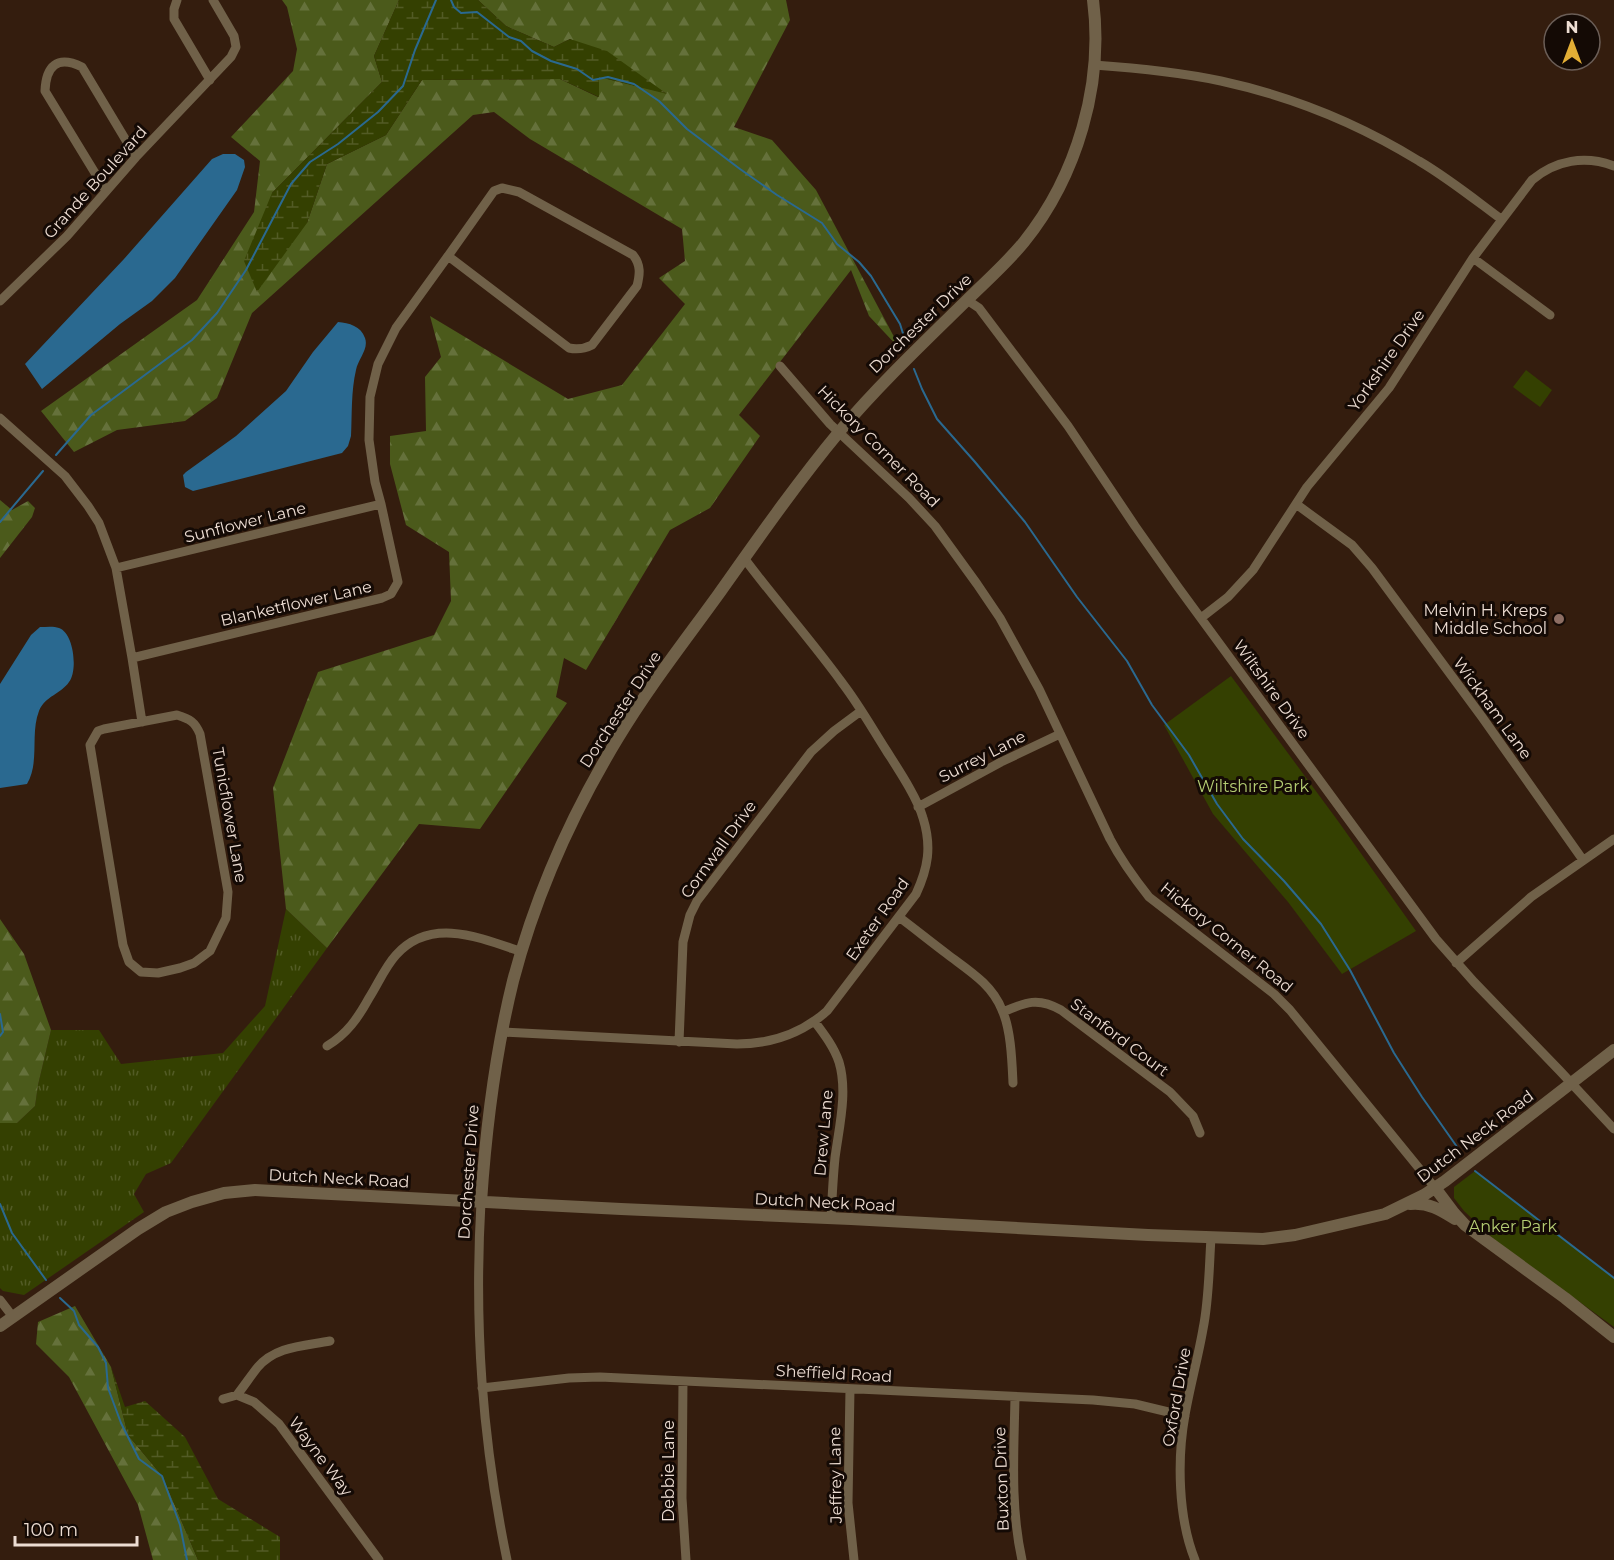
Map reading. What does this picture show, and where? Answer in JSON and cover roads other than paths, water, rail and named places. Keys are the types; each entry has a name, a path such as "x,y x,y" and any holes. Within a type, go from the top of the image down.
{"street":[{"path":"177,0 174,19 210,80"},
{"name":"Grande Boulevard","path":"0,301 67,236 136,157 231,57 236,47 234,36 213,0"},
{"name":"Dorchester Drive","path":"507,1560 492,1479 482,1388 478,1301 481,1202 491,1093 502,1032 513,980 539,903 557,856 602,766 636,709 744,558 839,432 883,383 1013,255 1052,201 1070,163 1086,115 1096,37 1093,0"},
{"path":"106,191 45,91 45,81 50,67 54,64 67,63 82,67 136,157"},
{"path":"1094,65 1161,71 1223,81 1326,114 1420,161 1501,219"},
{"name":"Yorkshire Drive","path":"1201,618 1228,597 1253,570 1315,477 1389,388 1473,258 1532,180 1553,166 1565,162 1589,160 1614,166"},
{"name":"Blanketflower Lane","path":"132,658 391,594 398,582 375,482 369,440 370,397 378,364 396,328 494,191 502,188 519,192 633,255 638,260 639,276 637,286 592,345 577,350 569,348 448,256"},
{"path":"1473,258 1550,315"},
{"name":"Wiltshire Drive","path":"967,300 979,308 1063,419 1135,526 1436,939 1456,963 1614,1129"},
{"name":"Hickory Corner Road","path":"780,366 830,424 892,481 935,526 977,584 1005,627 1040,689 1110,839 1136,882 1155,902 1274,994 1290,1010 1465,1225 1614,1337"},
{"path":"0,418 65,476 99,523 116,568 142,722"},
{"name":"Sunflower Lane","path":"116,568 381,504"},
{"name":"Wickham Lane","path":"1296,504 1352,545 1372,568 1482,717 1583,860"},
{"name":"Exeter Road","path":"502,1032 736,1044 762,1043 792,1034 815,1022 835,1001 916,894 925,874 928,858 923,816 892,759 844,685 744,558"},
{"name":"Cornwall Drive","path":"679,1042 683,942 690,915 697,901 811,752 861,711"},
{"name":"Tunicflower Lane","path":"177,715 196,724 200,734 228,892 226,918 210,951 194,963 158,974 141,972 129,962 123,945 90,745 99,731 142,722 177,715"},
{"name":"Surrey Lane","path":"918,807 1001,762 1060,734"},
{"path":"1456,963 1531,897 1614,839"},
{"path":"899,917 980,978 995,996 1003,1011 1012,1062 1013,1083"},
{"path":"327,1046 356,1022 398,952 418,939 441,933 464,934 522,952"},
{"name":"Stanford Court","path":"1003,1011 1030,1002 1047,1004 1061,1010 1170,1092 1193,1116 1200,1133"},
{"name":"Drew Lane","path":"815,1022 835,1052 842,1083 831,1218"},
{"name":"Dutch Neck Road","path":"0,1326 154,1219 207,1197 240,1191 1211,1238 1263,1239 1295,1235 1384,1214 1436,1189 1614,1050"},
{"path":"1406,1205 1433,1207 1465,1225"},
{"name":"Oxford Drive","path":"1195,1560 1181,1491 1182,1439 1204,1327 1211,1238"},
{"path":"0,1300 13,1317"},
{"path":"223,1399 237,1395 258,1367 273,1354 330,1341"},
{"name":"Sheffield Road","path":"482,1388 568,1377 600,1377 1116,1402 1156,1408 1185,1416"},
{"name":"Debbie Lane","path":"684,1381 682,1498 686,1560"},
{"name":"Jeffrey Lane","path":"850,1389 848,1503 855,1560"},
{"name":"Wayne Way","path":"237,1395 261,1406 279,1424 379,1560"},
{"name":"Buxton Drive","path":"1015,1397 1014,1494 1022,1560"}],"water":[{"path":"223,154 235,154 244,160 245,167 237,190 175,278 152,301 120,324 42,389 25,364 124,259 212,159"},
{"path":"338,322 358,328 366,342 354,378 351,436 348,446 342,453 193,491 185,487 183,475 236,436 286,391 313,352"},
{"path":"40,627 59,628 68,637 74,661 72,677 66,686 45,702 39,711 35,729 33,767 27,784 0,788 0,684 31,635"}],"waterway":[{"path":"56,455 91,415 192,340 217,313 246,270 291,184 310,162 338,144 378,112 403,86 436,0"},
{"path":"451,0 454,7 461,13 477,12 509,37 521,41 532,51 551,61 577,69 593,80 608,77 634,84 659,101 687,129 740,169 822,223 837,244 859,262 871,276 900,324 906,343"},
{"path":"914,369 937,419 1025,522 1077,597 1127,661 1152,705 1189,755 1217,804 1243,839 1284,881 1321,924 1350,970 1394,1053 1462,1154"},
{"path":"0,522 43,471"},
{"path":"0,1014 3,1032 0,1036"},
{"path":"1475,1171 1614,1278"},
{"path":"0,1204 12,1233 46,1280"},
{"path":"60,1298 74,1311 79,1325 98,1347 106,1363 108,1388 121,1423 139,1459 162,1476 180,1525 187,1560"}],"place":[{"name":"Melvin H. Kreps Middle School","path":"1559,619"}],"park label":[{"name":"Wiltshire Park","path":"1253,786"},
{"name":"Anker Park","path":"1513,1226"}]}
